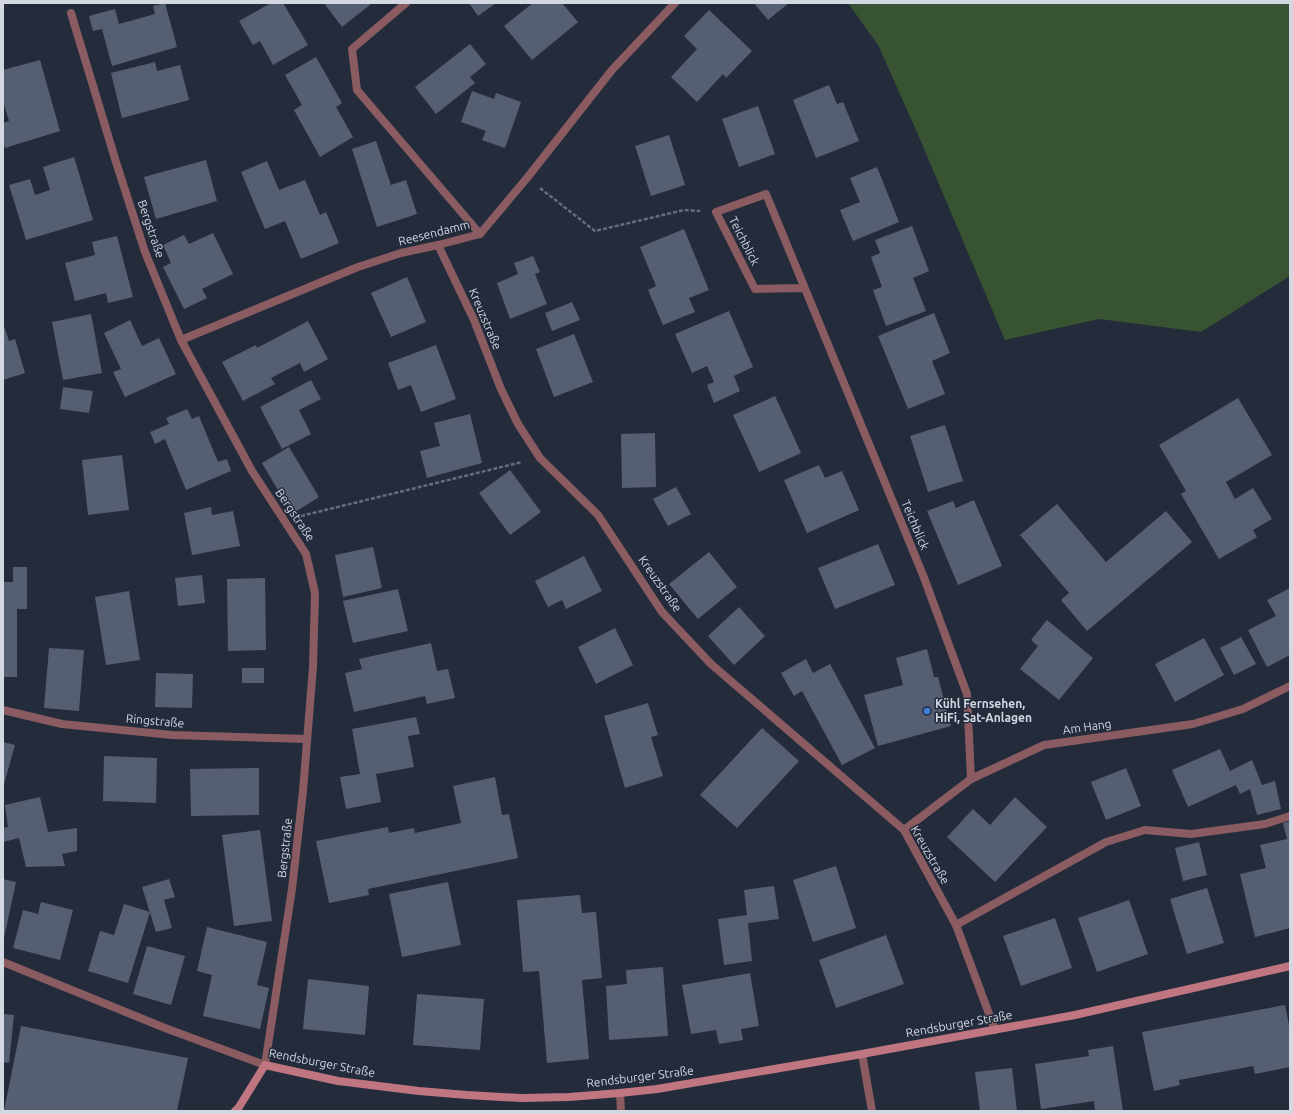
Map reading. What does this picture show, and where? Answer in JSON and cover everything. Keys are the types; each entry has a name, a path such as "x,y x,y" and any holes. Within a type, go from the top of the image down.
{"street":[{"path":"406,3 352,49 357,90 480,234"},
{"name":"Reesendamm","path":"181,340 358,267 401,253 480,234 527,178 612,70 674,3"},
{"name":"Bergstraße","path":"71,13 145,252 181,340 252,471 306,554 315,593 313,668 303,791 292,889 265,1065"},
{"name":"Teichblick","path":"804,288 755,289 716,212 766,194 923,575 968,694 972,779"},
{"name":"Kreuzstraße","path":"438,245 474,320 501,389 518,424 540,458 598,515 662,612 711,664 904,830 956,925 995,1030"},
{"name":"Am Hang","path":"904,830 972,779 1044,745 1193,724 1243,709 1290,686"},
{"name":"Ringstraße","path":"3,710 62,724 172,735 307,739"},
{"path":"956,925 1106,842 1145,830 1191,834 1265,824 1290,816"},
{"name":"Rendsburger Straße","path":"3,962 165,1028 265,1065 338,1081 419,1091 521,1098 569,1097 657,1089 862,1054 1074,1015 1290,966"},
{"path":"862,1054 872,1111"},
{"path":"235,1111 265,1065"},
{"path":"620,1093 621,1111"}],"path":[{"path":"527,178 594,231 684,210 716,212"},
{"path":"283,520 540,458"}],"green space":[{"path":"848,3 1290,3 1290,276 1201,332 1099,319 1005,340 916,130 878,45"}],"building":[{"path":"165,3 177,47 112,66 102,29 93,31 89,16 115,9 119,24 155,14 153,6"},
{"path":"271,3 283,3 308,45 273,65 260,41 253,45 239,21"},
{"path":"324,3 370,3 371,4 342,27"},
{"path":"469,3 496,3 478,16"},
{"path":"533,3 562,3 578,22 532,60 504,26"},
{"path":"754,3 789,3 768,20"},
{"path":"709,10 752,51 726,78 723,74 697,102 671,77 697,49 684,36"},
{"path":"470,44 486,64 470,77 475,83 436,114 415,87"},
{"path":"316,57 342,103 336,107 353,137 320,157 294,110 302,105 285,75"},
{"path":"40,60 60,131 5,148 3,141 3,123 9,121 3,101 3,70"},
{"path":"155,62 157,71 180,65 189,100 122,118 111,73"},
{"path":"829,85 837,104 843,102 859,141 816,158 793,100"},
{"path":"472,91 494,99 496,93 521,102 505,148 482,140 486,131 461,122"},
{"path":"758,106 775,154 739,167 722,119"},
{"path":"669,135 685,185 651,196 635,146"},
{"path":"376,141 391,185 406,180 417,214 377,227 352,149"},
{"path":"74,157 93,220 26,240 9,185 30,179 35,195 50,190 43,167"},
{"path":"206,160 217,201 156,219 144,177"},
{"path":"267,161 279,190 305,180 320,215 326,212 339,243 301,259 285,221 265,229 241,172"},
{"path":"877,167 899,222 853,241 840,210 860,202 850,178"},
{"path":"912,226 929,271 913,278 926,311 886,326 873,290 882,287 871,257 880,253 875,240"},
{"path":"684,229 709,290 689,298 695,312 663,325 648,290 656,286 640,247"},
{"path":"213,233 233,274 202,289 207,298 184,309 163,267 171,263 163,245 184,235 189,244"},
{"path":"117,236 133,297 108,303 106,293 75,301 65,263 95,255 92,242"},
{"path":"533,256 540,272 535,274 547,304 510,319 497,283 518,274 514,263"},
{"path":"407,277 426,322 391,337 371,293"},
{"path":"572,302 580,320 552,331 545,313"},
{"path":"729,311 753,367 734,376 740,391 714,403 707,385 714,382 707,366 692,373 675,334"},
{"path":"934,313 950,353 932,361 945,394 908,409 878,336"},
{"path":"91,314 102,373 63,380 52,322"},
{"path":"130,320 142,346 159,338 176,374 125,397 113,372 121,369 104,333"},
{"path":"308,321 328,359 304,372 300,363 271,378 275,384 243,401 222,362 256,345 257,348"},
{"path":"3,323 9,341 15,339 25,373 3,380"},
{"path":"574,334 593,382 554,397 536,349"},
{"path":"436,345 456,399 421,412 411,385 398,390 388,363"},
{"path":"311,380 321,399 299,410 311,434 282,449 260,407"},
{"path":"63,387 93,391 89,413 60,409"},
{"path":"775,396 801,453 759,472 733,415"},
{"path":"1238,398 1272,455 1226,482 1235,499 1253,488 1272,519 1253,530 1257,537 1219,559 1181,494 1186,491 1159,445"},
{"path":"187,409 192,419 199,416 218,462 227,459 231,471 186,490 165,439 155,444 150,432 169,424 166,418"},
{"path":"470,414 482,463 427,478 420,451 440,446 434,423"},
{"path":"945,425 963,481 928,492 910,436"},
{"path":"655,433 656,487 622,488 621,434"},
{"path":"289,447 319,497 292,514 262,463"},
{"path":"122,455 129,510 88,515 82,460"},
{"path":"819,465 825,478 842,471 859,510 807,533 784,480"},
{"path":"510,470 541,512 510,535 479,493"},
{"path":"676,487 691,514 668,526 653,499"},
{"path":"974,500 1002,566 958,585 927,511 953,501 956,508"},
{"path":"1057,504 1106,562 1166,511 1192,542 1087,631 1061,600 1069,593 1020,535"},
{"path":"211,507 212,515 233,511 240,546 192,555 184,513"},
{"path":"878,544 895,585 835,609 818,568"},
{"path":"373,547 382,588 343,597 335,555"},
{"path":"709,552 737,587 698,619 669,584"},
{"path":"584,556 602,591 566,609 562,600 548,607 535,581"},
{"path":"13,567 27,567 27,609 17,609 17,677 3,677 3,582 13,582"},
{"path":"202,575 205,603 178,606 175,578"},
{"path":"265,578 266,650 228,651 227,579"},
{"path":"1290,588 1290,655 1267,667 1248,630 1276,616 1267,600"},
{"path":"398,589 408,631 353,643 343,601"},
{"path":"129,591 140,660 106,665 95,597"},
{"path":"739,607 765,636 734,665 708,636"},
{"path":"1047,620 1093,658 1059,700 1020,669 1038,646 1031,640"},
{"path":"615,628 633,665 596,684 578,647"},
{"path":"1241,637 1256,664 1234,675 1220,648"},
{"path":"1204,638 1224,675 1175,702 1155,664"},
{"path":"431,643 437,671 448,669 455,698 427,704 425,696 354,712 345,673 362,669 359,659"},
{"path":"49,648 84,650 79,711 44,708"},
{"path":"927,649 934,677 938,677 951,726 878,746 864,695 903,685 896,658"},
{"path":"806,659 813,673 830,664 875,748 842,765 802,691 794,696 781,673"},
{"path":"242,668 264,668 264,683 242,683"},
{"path":"156,673 193,674 192,708 155,707"},
{"path":"648,703 658,735 651,737 663,776 625,788 604,716"},
{"path":"416,717 420,734 408,736 414,767 376,774 381,802 346,809 340,777 360,774 352,729"},
{"path":"762,728 799,761 737,828 700,795"},
{"path":"3,742 15,745 3,788"},
{"path":"1220,749 1230,771 1252,760 1262,785 1275,781 1281,809 1257,815 1250,789 1240,794 1236,785 1188,807 1172,770"},
{"path":"104,756 157,758 156,803 103,801"},
{"path":"259,768 259,815 191,816 190,769"},
{"path":"1126,768 1141,806 1106,820 1091,782"},
{"path":"495,777 502,815 509,814 518,858 368,889 369,895 329,903 316,841 388,827 389,833 414,828 415,833 461,823 453,786"},
{"path":"40,797 48,832 77,828 77,851 62,854 65,866 26,867 19,838 3,842 3,828 8,827 5,805"},
{"path":"1015,797 1047,827 995,882 947,837 973,809 990,825"},
{"path":"1290,821 1290,928 1255,937 1240,874 1266,868 1260,845 1287,839 1283,823"},
{"path":"260,830 272,921 234,926 222,835"},
{"path":"1199,842 1207,875 1183,881 1175,848"},
{"path":"836,866 856,928 813,942 793,880"},
{"path":"3,879 16,882 4,938 3,938"},
{"path":"169,879 175,897 164,900 172,928 156,932 142,887"},
{"path":"448,882 461,945 402,957 389,894"},
{"path":"774,886 779,919 748,923 752,961 724,965 718,919 747,915 744,890"},
{"path":"1207,888 1224,943 1187,954 1170,899"},
{"path":"580,895 582,913 596,912 602,978 582,980 589,1059 547,1063 539,971 523,972 517,900"},
{"path":"1129,900 1148,954 1097,972 1078,918"},
{"path":"41,902 73,910 60,960 13,948 23,910 38,914"},
{"path":"124,904 150,912 128,983 88,971 100,931 114,935"},
{"path":"1055,918 1072,968 1021,986 1003,936"},
{"path":"207,927 267,942 257,985 269,988 260,1029 203,1016 212,975 197,971"},
{"path":"886,935 904,984 836,1008 819,960"},
{"path":"147,946 185,956 171,1005 133,994"},
{"path":"663,967 668,1036 609,1040 606,986 627,984 626,970"},
{"path":"750,973 759,1026 741,1029 743,1040 719,1044 716,1030 691,1034 682,985"},
{"path":"308,979 369,986 365,1035 303,1029"},
{"path":"417,994 484,999 480,1050 413,1045"},
{"path":"1285,1005 1290,1030 1290,1067 1255,1074 1253,1066 1179,1080 1180,1085 1154,1091 1142,1032"},
{"path":"3,1014 14,1015 9,1063 3,1062"},
{"path":"21,1026 188,1058 177,1111 4,1111"},
{"path":"1113,1046 1123,1111 1095,1111 1094,1101 1041,1109 1035,1064 1089,1056 1088,1050"},
{"path":"1012,1068 1017,1111 980,1111 975,1072"}],"place":[{"name":"Kühl Fernsehen, HiFi, Sat-Anlagen","path":"927,711"}]}
